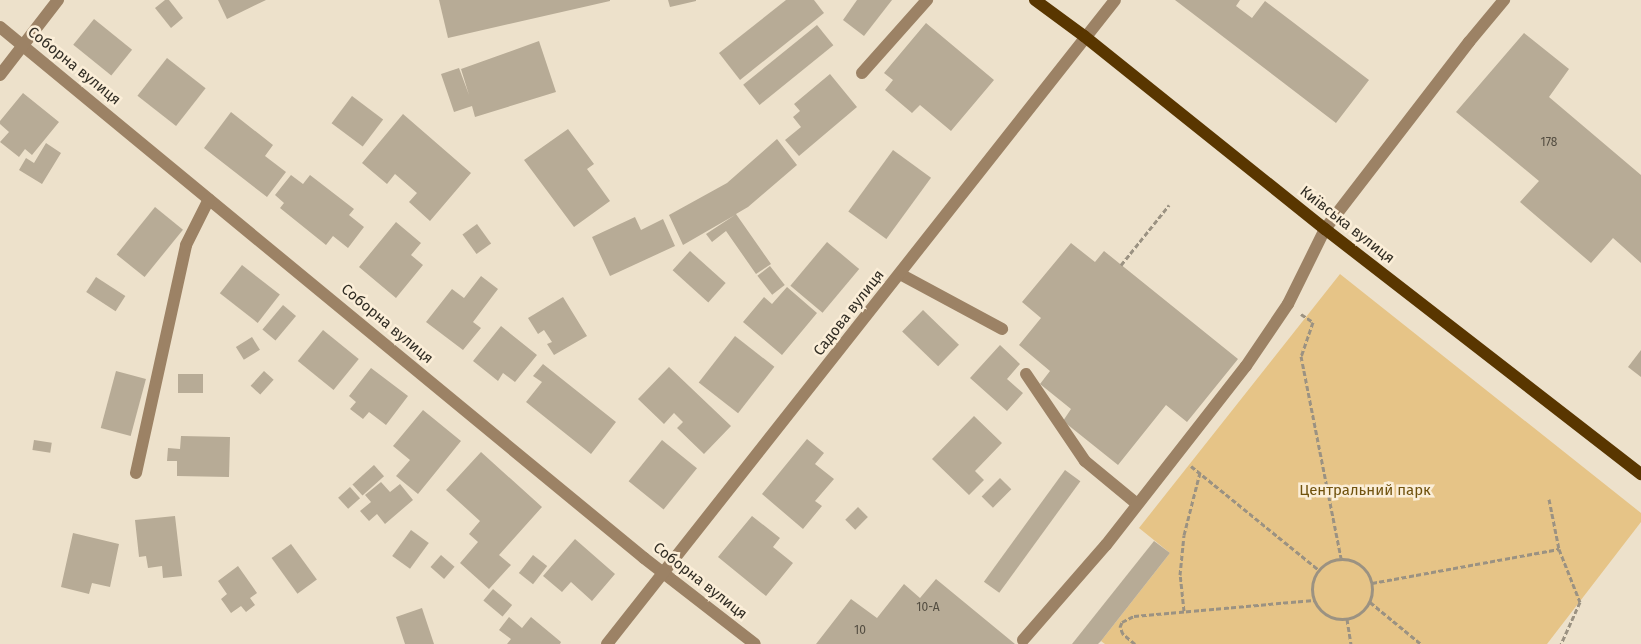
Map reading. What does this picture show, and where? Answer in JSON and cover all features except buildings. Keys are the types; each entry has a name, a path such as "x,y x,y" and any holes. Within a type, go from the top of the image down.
{"main road":[{"name":"Київська вулиця","path":"1036,0 1641,474"}],"street":[{"path":"0,75 58,0"},
{"path":"862,72 927,0"},
{"name":"Садова вулиця","path":"606,644 900,274 1084,36 1115,0"},
{"path":"1024,640 1137,504 1246,366 1288,304 1325,228 1469,42 1504,0"},
{"name":"Соборна вулиця","path":"0,27 664,573 755,644"},
{"path":"136,473 186,245 209,199"},
{"path":"900,274 1002,329"},
{"path":"1026,374 1084,461 1137,504"}],"path":[{"path":"1121,265 1168,205"},
{"path":"1313,322 1301,356 1341,558"},
{"path":"1177,454 1318,570"},
{"path":"1184,611 1180,575 1184,535 1200,472"},
{"path":"1549,499 1559,549 1580,602 1566,636 1560,644"},
{"path":"1372,583 1559,549"},
{"path":"1341,558 1356,561 1366,570 1372,583 1370,602 1360,614 1346,619 1336,619 1320,610 1314,600 1312,584 1318,570 1329,561 1341,558"},
{"path":"1135,644 1123,634 1120,627 1122,622 1134,616 1314,600"},
{"path":"1370,602 1421,644"},
{"path":"1346,619 1351,644"}],"green space":[{"name":"Центральний парк","path":"1340,274 1641,513 1641,522 1547,644 1105,644 1101,641 1170,553 1139,528"}]}
